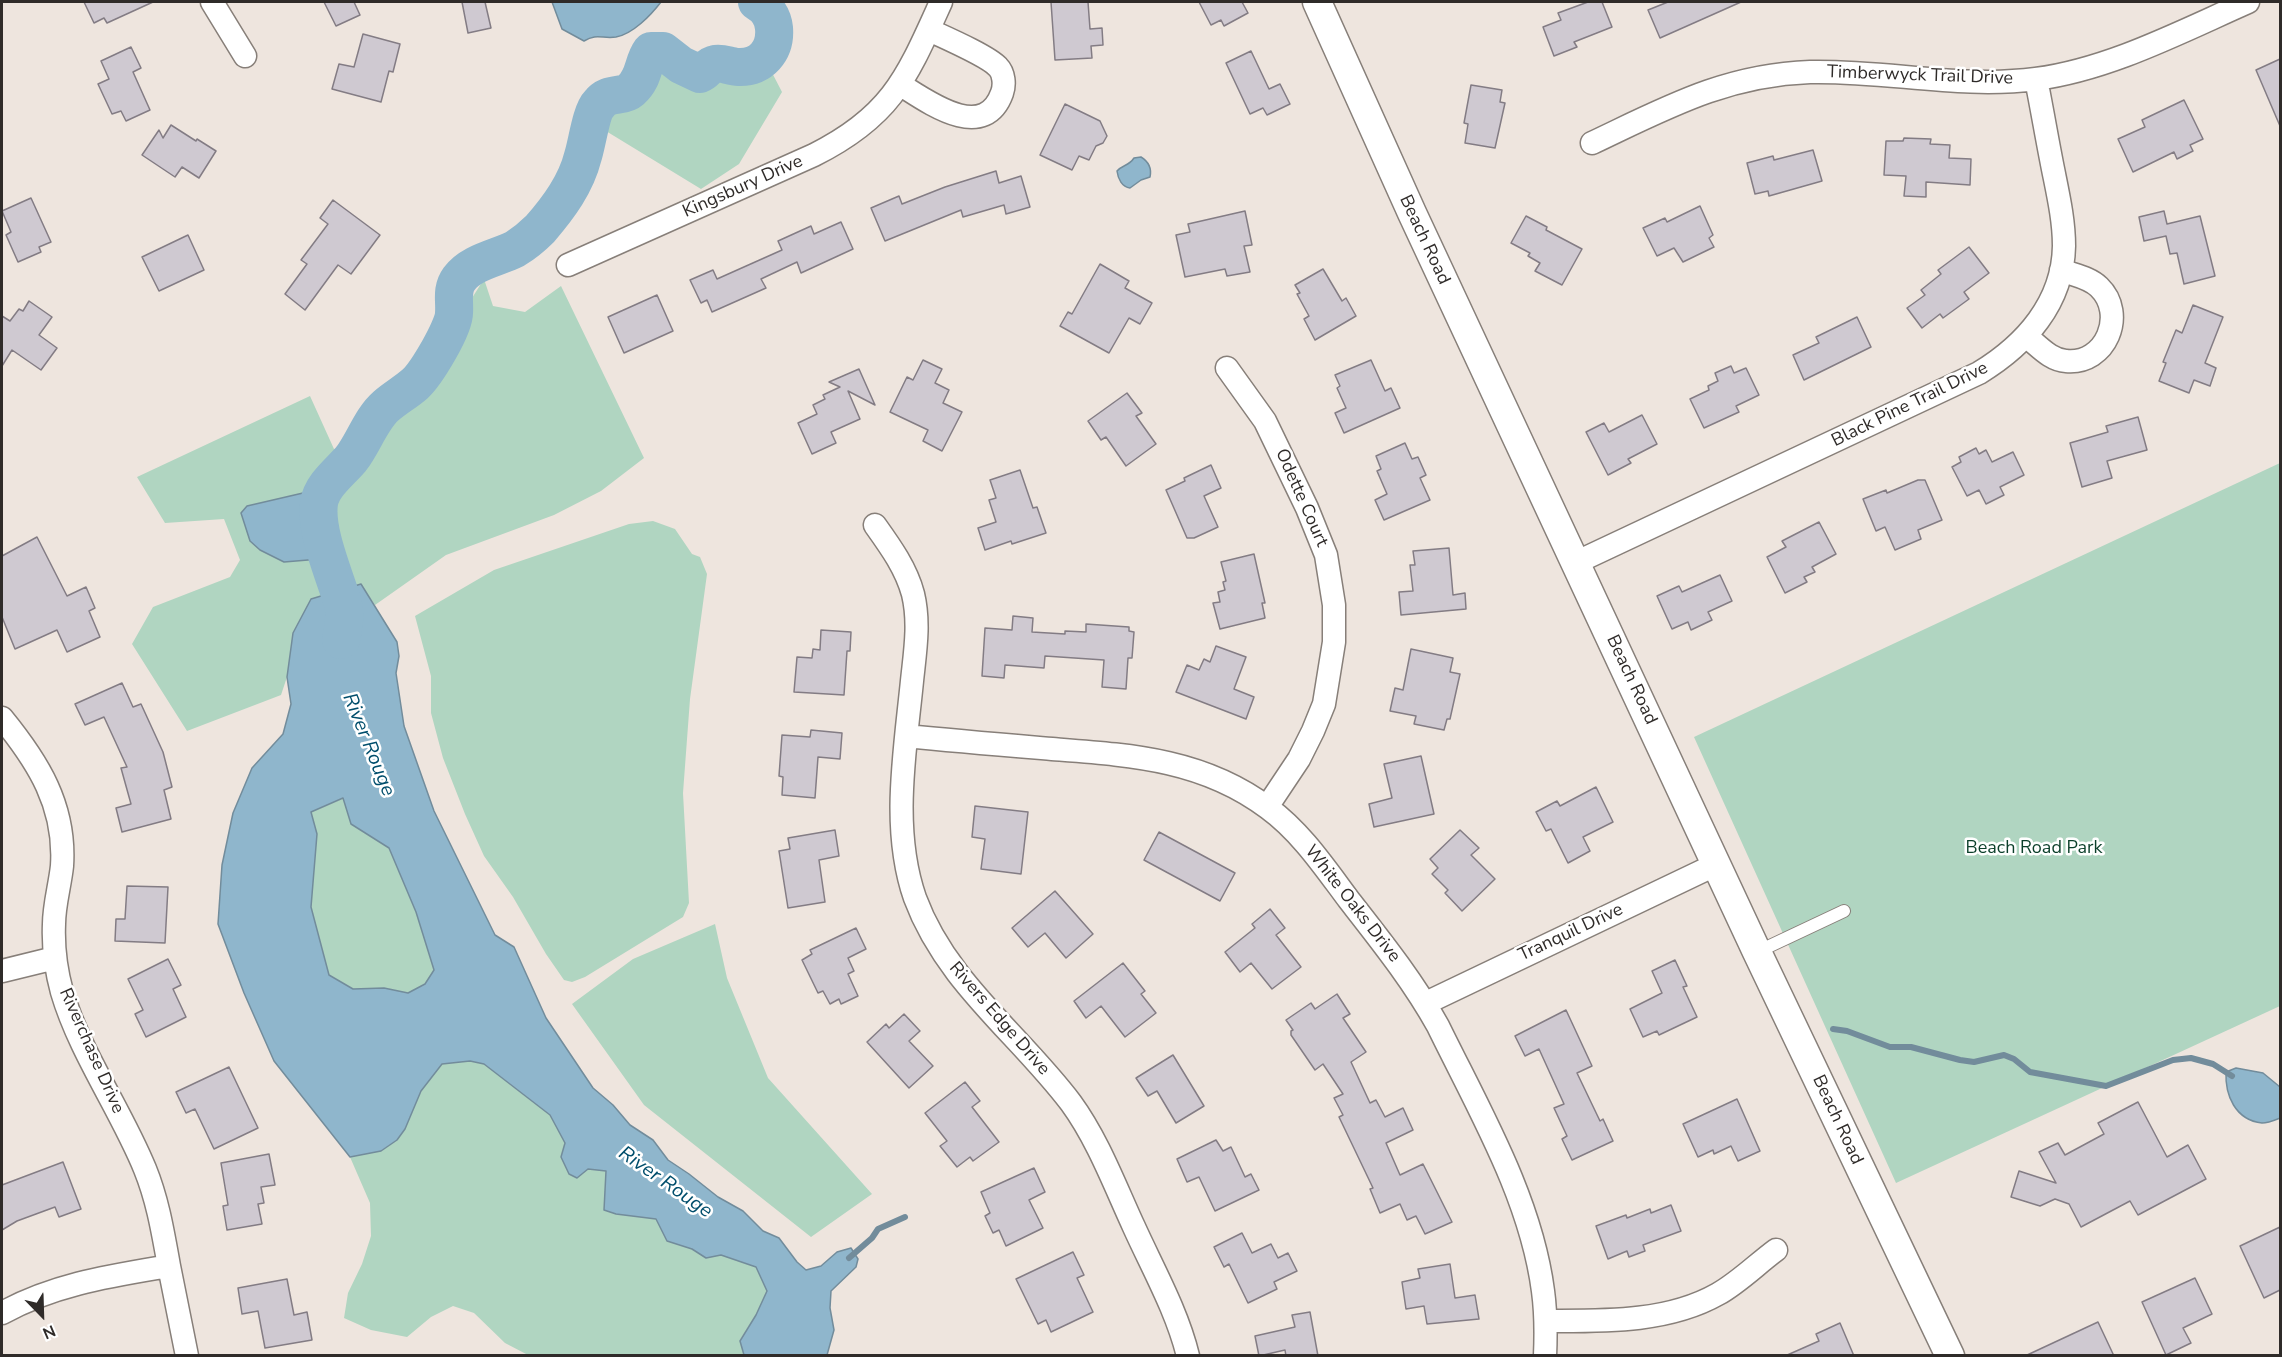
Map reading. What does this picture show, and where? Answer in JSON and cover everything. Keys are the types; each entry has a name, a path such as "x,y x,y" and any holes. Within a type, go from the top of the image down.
{"street":[{"path":"212,2 245,56"},
{"name":"Kingsbury Drive","path":"568,265 830,148 845,139 876,114 901,85 918,55 941,2"},
{"name":"Beach Road","path":"1317,2 1412,213 1718,864 1757,952 1950,1356"},
{"name":"Timberwyck Trail Drive","path":"1592,143 1717,87 1767,76 1810,72 1971,81 2036,79 2092,66 2130,53 2248,2"},
{"path":"901,85 929,102 964,118 975,118 985,114 996,105 1004,80 998,67 929,30"},
{"name":"Black Pine Trail Drive","path":"1575,562 1979,373 2002,360 2027,337 2045,311 2061,270 2064,247 2062,221 2036,79"},
{"path":"2027,337 2048,354 2065,361 2077,361 2097,351 2110,334 2110,308 2103,292 2089,280 2061,270"},
{"name":"Odette Court","path":"1227,368 1265,422 1307,507 1326,555 1334,605 1334,642 1324,704 1299,759 1267,807"},
{"name":"Rivers Edge Drive","path":"875,525 895,553 906,575 917,624 903,778 902,823 908,870 920,908 933,936 955,972 1057,1086 1087,1128 1169,1305 1188,1356"},
{"name":"Riverchase Drive","path":"2,718 38,766 57,814 62,863 54,922 55,958 63,996 78,1033 144,1167 155,1195 187,1356"},
{"name":"White Oaks Drive","path":"907,736 1114,753 1162,760 1214,778 1267,807 1299,837 1396,959 1426,1003 1481,1115 1521,1202 1538,1261 1546,1321 1545,1356"},
{"name":"Tranquil Drive","path":"1426,1003 1718,864"},
{"path":"2,971 55,958"},
{"path":"1546,1321 1629,1319 1683,1308 1719,1294 1776,1250"},
{"path":"2,1312 41,1293 69,1284 169,1266"}],"lane":[{"path":"1757,952 1844,910"}],"green space":[{"path":"768,65 782,92 739,164 701,189 601,128 610,116 648,88 662,69 671,69 689,83"},
{"path":"484,279 493,306 525,312 561,286 644,458 601,491 554,515 446,555 375,605 361,585 293,633 287,677 281,695 187,731 132,644 153,607 230,577 240,560 224,519 165,523 137,477 310,396 334,449 370,441 394,409 428,389 452,361 460,317"},
{"name":"Beach Road Park","path":"2280,463 2280,1006 1896,1183 1694,737"},
{"path":"653,521 675,529 692,554 700,557 707,574 690,699 683,793 689,903 683,917 585,977 572,982 564,980 546,954 513,897 484,856 465,814 443,758 431,713 431,676 415,616 494,570 629,524"},
{"path":"344,798 351,824 389,848 416,912 434,970 425,984 408,993 384,988 353,989 329,975 311,907 311,812"},
{"path":"715,924 727,978 768,1078 872,1194 811,1237 644,1105 572,1004 633,959"},
{"path":"470,1061 484,1064 550,1115 565,1143 561,1157 587,1169 606,1171 604,1210 616,1214 656,1219 667,1241 692,1249 706,1258 721,1255 756,1267 767,1291 756,1315 740,1340 744,1355 528,1355 505,1343 474,1313 453,1306 431,1317 407,1337 371,1330 344,1318 348,1293 362,1264 371,1236 370,1203 350,1157 381,1151 397,1140 405,1129 421,1090 442,1064"}],"water":[{"path":"552,2 661,2 647,18 629,32 616,37 596,37 584,41 562,29"},
{"path":"1141,157 1149,166 1150,177 1130,188 1125,186 1118,177 1117,171 1134,158"},
{"path":"311,489 332,495 331,507 338,527 338,550 320,559 284,562 260,550 250,541 241,513 247,506 303,493"},
{"path":"361,584 397,642 399,656 396,673 404,726 434,811 495,935 514,947 546,1018 593,1088 613,1105 630,1125 653,1140 668,1160 718,1197 743,1211 763,1231 779,1238 806,1270 821,1266 837,1252 851,1248 858,1259 856,1267 831,1291 830,1308 834,1330 827,1355 744,1355 740,1341 767,1291 756,1267 721,1255 706,1258 692,1249 667,1241 656,1219 616,1214 604,1210 606,1171 588,1169 577,1178 569,1174 561,1157 565,1143 550,1115 484,1064 470,1061 442,1064 421,1091 405,1129 397,1140 381,1151 350,1157 274,1061 244,993 218,924 222,865 233,813 252,768 283,734 291,704 287,677 293,633 311,599","holes":["343,798 351,824 389,848 416,912 434,970 425,984 408,993 384,988 353,989 329,975 311,907 317,834 311,812"]},
{"path":"2236,1068 2263,1073 2280,1087 2280,1118 2262,1123 2253,1121 2238,1112 2230,1097 2226,1081 2226,1072"}],"building":[{"path":"84,2 153,2 107,23 104,18 94,23"},
{"path":"324,2 354,2 360,15 336,26"},
{"path":"462,2 485,2 491,28 468,33"},
{"path":"1051,2 1088,2 1090,29 1102,28 1103,45 1091,46 1092,58 1055,60"},
{"path":"1199,2 1242,2 1248,13 1224,26 1221,20 1211,25"},
{"path":"1588,2 1602,2 1612,27 1574,42 1577,47 1554,56 1543,27 1561,20 1558,13"},
{"path":"1668,2 1741,2 1660,38 1648,10"},
{"path":"363,34 400,44 393,72 389,71 381,102 332,89 339,64 354,67"},
{"path":"131,47 141,68 133,72 150,110 126,121 121,111 112,114 98,84 109,79 101,61"},
{"path":"1251,51 1269,89 1280,84 1290,104 1267,115 1263,108 1250,114 1226,63"},
{"path":"2280,59 2280,126 2256,70"},
{"path":"1471,85 1502,90 1500,102 1505,103 1495,148 1465,143 1468,124 1464,123"},
{"path":"2184,100 2203,139 2190,145 2193,151 2177,159 2174,152 2133,172 2118,139 2145,127 2142,120"},
{"path":"1065,104 1100,121 1107,136 1103,143 1096,146 1089,160 1079,156 1072,170 1040,155"},
{"path":"171,125 216,151 199,178 182,167 175,177 142,155 159,130 163,138"},
{"path":"1904,138 1931,139 1930,144 1950,145 1949,158 1971,159 1970,185 1926,182 1926,197 1904,196 1906,176 1884,175 1886,141 1903,141"},
{"path":"1813,150 1822,181 1769,196 1768,191 1755,194 1747,163 1773,156 1774,160"},
{"path":"996,171 999,183 1021,176 1030,207 1006,214 1004,205 963,217 961,210 885,241 871,208 899,196 902,204"},
{"path":"31,198 51,242 39,247 41,252 18,262 6,235 11,232 2,211"},
{"path":"333,200 380,235 351,274 338,265 305,310 285,294 307,264 301,260 328,224 320,218"},
{"path":"1700,206 1713,235 1709,238 1714,247 1683,262 1674,248 1657,256 1643,228 1665,218 1667,222"},
{"path":"1245,211 1252,245 1244,246 1250,272 1227,276 1225,269 1185,277 1176,235 1190,232 1188,224"},
{"path":"2164,211 2167,224 2200,216 2215,276 2184,284 2177,253 2170,254 2166,236 2144,241 2139,217"},
{"path":"1526,216 1547,227 1546,230 1582,249 1562,285 1535,271 1540,263 1528,256 1530,253 1511,243"},
{"path":"841,222 853,249 801,273 797,262 761,279 766,288 712,312 707,300 701,303 690,280 713,270 717,279 782,250 778,241 811,226 814,234"},
{"path":"188,235 204,270 159,291 142,257"},
{"path":"1969,247 1989,273 1964,292 1969,299 1943,318 1940,314 1922,328 1907,308 1925,295 1921,290 1941,274 1938,270"},
{"path":"1100,264 1129,281 1125,288 1152,303 1140,324 1129,318 1109,353 1060,326 1068,312 1072,314"},
{"path":"1323,269 1342,301 1346,298 1356,316 1315,340 1304,319 1309,316 1297,294 1300,293 1295,285"},
{"path":"657,295 673,331 624,353 608,317"},
{"path":"29,301 52,317 39,335 57,348 41,370 12,350 2,366 2,316 10,321 19,309 23,311"},
{"path":"2193,305 2223,317 2205,363 2216,368 2210,386 2194,380 2189,393 2159,381 2166,363 2163,362 2176,330 2182,333"},
{"path":"1857,317 1871,347 1804,380 1793,355 1819,343 1816,337"},
{"path":"923,360 942,369 935,383 949,390 943,403 962,412 942,451 923,441 928,430 890,412 907,377 913,380"},
{"path":"1371,360 1385,391 1391,388 1400,408 1344,433 1335,413 1346,408 1337,388 1340,386 1335,375"},
{"path":"1731,366 1734,373 1746,368 1759,395 1736,406 1739,412 1704,428 1690,399 1709,390 1708,386 1718,381 1715,373"},
{"path":"859,369 875,405 848,391 860,419 831,432 836,443 812,454 798,423 817,414 813,405 825,399 823,395 840,387 829,382"},
{"path":"1127,393 1142,413 1136,416 1156,444 1126,466 1106,437 1101,440 1088,421"},
{"path":"1642,415 1657,444 1628,459 1631,463 1608,475 1586,432 1604,423 1609,432"},
{"path":"2138,417 2147,450 2107,461 2112,478 2082,487 2070,443 2108,432 2106,426"},
{"path":"1405,443 1412,459 1418,457 1426,475 1420,478 1430,500 1384,520 1375,500 1387,494 1377,471 1381,469 1376,456"},
{"path":"1976,448 1979,454 1986,450 1992,462 2013,452 2024,475 2000,487 2004,495 1986,504 1979,490 1967,496 1952,467 1961,462 1959,457"},
{"path":"1211,465 1221,488 1204,496 1218,527 1194,538 1187,538 1166,490"},
{"path":"1020,470 1033,508 1037,507 1046,533 985,550 978,528 996,522 989,500 996,498 990,480"},
{"path":"1918,480 1925,480 1942,520 1918,530 1921,539 1895,550 1885,527 1876,531 1863,499 1886,490 1887,493"},
{"path":"1819,522 1836,554 1812,567 1815,572 1804,577 1807,582 1785,593 1767,557 1786,547 1782,541"},
{"path":"37,537 67,596 86,587 95,608 89,611 100,637 67,652 57,630 15,649 2,617 2,556"},
{"path":"1449,548 1453,595 1465,593 1466,609 1401,615 1399,592 1413,591 1410,565 1415,565 1413,551"},
{"path":"1254,554 1265,603 1262,603 1265,618 1220,629 1213,603 1220,602 1218,592 1225,590 1223,582 1226,581 1221,562"},
{"path":"1720,575 1732,601 1708,612 1712,620 1691,630 1688,622 1672,629 1657,596 1679,586 1682,592"},
{"path":"1013,616 1033,618 1032,632 1065,634 1065,631 1086,632 1086,624 1129,627 1129,631 1134,632 1132,658 1128,658 1126,689 1102,687 1104,660 1045,656 1044,668 1005,665 1004,678 982,676 985,628 1012,630"},
{"path":"821,630 851,632 850,651 847,651 844,695 794,692 797,657 812,658 813,649 820,650"},
{"path":"1216,646 1246,657 1234,689 1254,697 1246,719 1176,692 1187,665 1199,670 1204,659 1210,662"},
{"path":"1411,649 1453,658 1450,672 1460,674 1450,719 1447,719 1444,730 1414,724 1416,716 1390,711 1395,688 1403,690"},
{"path":"122,683 133,707 141,704 163,752 172,787 164,790 171,819 122,832 116,808 131,804 121,768 127,767 104,717 85,725 75,704"},
{"path":"811,730 842,733 840,759 818,757 815,798 782,795 783,777 779,776 782,735 810,737"},
{"path":"1421,756 1434,814 1374,827 1369,804 1392,798 1384,764"},
{"path":"1596,787 1613,822 1583,837 1590,851 1568,863 1551,829 1546,831 1536,812 1557,801 1560,806"},
{"path":"975,806 1028,812 1021,874 981,869 985,839 972,837"},
{"path":"835,830 839,856 819,860 825,902 788,908 779,851 790,849 788,838"},
{"path":"1460,830 1479,848 1471,855 1495,879 1462,911 1445,893 1448,890 1432,874 1438,868 1430,859"},
{"path":"1159,832 1235,873 1220,901 1144,860"},
{"path":"127,886 168,887 165,943 115,941 116,919 125,919"},
{"path":"1055,891 1093,934 1066,958 1045,933 1028,947 1012,928"},
{"path":"1270,909 1285,928 1276,935 1301,967 1272,989 1251,963 1240,972 1225,952 1255,928 1252,924"},
{"path":"856,928 866,949 848,958 854,971 848,974 858,996 841,1004 839,999 830,1004 823,991 818,993 802,960 812,954 810,950"},
{"path":"168,959 181,985 173,989 186,1017 146,1037 135,1014 143,1010 128,979"},
{"path":"1675,960 1687,986 1683,987 1697,1017 1659,1035 1657,1031 1643,1037 1630,1009 1662,993 1652,971"},
{"path":"1123,963 1145,991 1141,994 1156,1013 1125,1037 1101,1006 1086,1018 1074,1001"},
{"path":"1337,994 1350,1014 1343,1018 1366,1052 1351,1062 1370,1103 1376,1100 1385,1117 1403,1108 1413,1130 1386,1143 1400,1175 1423,1164 1452,1222 1425,1234 1416,1216 1407,1220 1400,1204 1380,1213 1370,1189 1373,1188 1339,1117 1343,1115 1334,1098 1343,1094 1323,1064 1315,1070 1291,1035 1293,1030 1286,1020 1311,1003 1315,1009"},
{"path":"1566,1010 1592,1066 1577,1073 1600,1121 1603,1119 1613,1141 1572,1160 1562,1139 1567,1136 1554,1108 1564,1104 1539,1049 1525,1056 1515,1036"},
{"path":"904,1014 920,1031 909,1041 933,1066 909,1088 867,1042 886,1024 889,1028"},
{"path":"1173,1055 1204,1106 1176,1123 1157,1091 1148,1096 1136,1078"},
{"path":"229,1067 258,1128 214,1149 195,1109 186,1113 176,1092"},
{"path":"965,1082 980,1101 972,1107 999,1142 973,1161 970,1157 957,1167 940,1146 947,1141 925,1113"},
{"path":"1737,1099 1760,1151 1738,1161 1731,1146 1714,1154 1713,1150 1698,1157 1683,1124"},
{"path":"2138,1102 2167,1157 2188,1145 2206,1179 2138,1215 2130,1201 2081,1227 2069,1204 2055,1199 2040,1206 2011,1197 2019,1171 2056,1183 2039,1152 2058,1143 2065,1155 2104,1134 2098,1123"},
{"path":"1216,1140 1223,1151 1231,1147 1245,1177 1251,1174 1259,1190 1215,1211 1199,1177 1187,1182 1177,1159"},
{"path":"269,1154 275,1185 261,1187 264,1203 258,1204 262,1224 227,1230 223,1206 228,1205 221,1163"},
{"path":"63,1162 81,1209 59,1217 55,1207 17,1221 2,1230 2,1185"},
{"path":"1034,1168 1045,1192 1029,1200 1043,1228 1006,1246 999,1230 993,1233 985,1216 990,1213 981,1192"},
{"path":"1671,1205 1681,1231 1643,1245 1645,1251 1629,1257 1627,1251 1608,1259 1596,1226 1626,1215 1627,1218 1650,1209 1651,1213"},
{"path":"2280,1227 2280,1290 2264,1298 2240,1246"},
{"path":"1242,1233 1252,1253 1271,1244 1278,1258 1288,1253 1297,1271 1274,1282 1277,1289 1248,1303 1229,1264 1224,1267 1214,1247"},
{"path":"1073,1252 1084,1275 1077,1278 1093,1312 1051,1332 1046,1320 1038,1324 1016,1279"},
{"path":"1450,1264 1455,1298 1475,1295 1479,1319 1427,1324 1424,1306 1406,1309 1402,1282 1420,1278 1418,1269"},
{"path":"2195,1278 2212,1314 2183,1328 2191,1343 2166,1355 2142,1302"},
{"path":"287,1279 294,1315 307,1312 312,1340 265,1348 258,1311 242,1314 238,1288"},
{"path":"1310,1312 1318,1356 1286,1356 1285,1350 1259,1356 1255,1336 1295,1327 1292,1315"},
{"path":"2098,1322 2114,1356 2025,1356"},
{"path":"1840,1323 1854,1356 1785,1356 1819,1341 1816,1334"}],"waterway":[{"name":"River Rouge","path":"341,640 344,609 326,554 320,527 321,496 351,459 381,411 415,384 432,361 453,320 454,291 459,279 477,264 518,247 547,221 566,195 576,176 596,108 607,97 627,92 636,85 651,51 663,51 681,65 700,74 713,65 746,67 760,61 770,51 774,28 768,13 757,2"},
{"path":"1833,1029 1847,1031 1890,1047 1911,1047 1960,1060 1974,1062 2004,1055 2014,1059 2030,1072 2106,1086 2173,1060 2191,1058 2213,1064 2232,1076"},
{"path":"849,1258 872,1238 878,1229 905,1217"}]}
